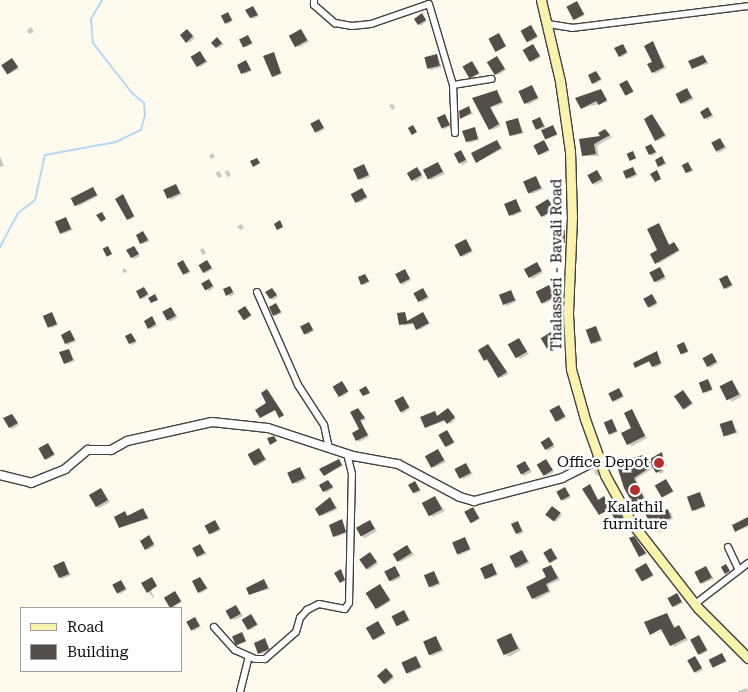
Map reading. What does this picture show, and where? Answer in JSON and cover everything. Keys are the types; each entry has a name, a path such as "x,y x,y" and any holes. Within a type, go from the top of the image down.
{"main road":[{"name":"Thalasseri - Bavali Road","path":"541,0 548,24 570,151 572,217 568,314 571,369 600,459 631,522 695,604 748,658"}],"street":[{"path":"314,0 314,5 335,23 352,26 371,24 429,4 453,85 455,133"},
{"path":"548,24 572,28 748,6"},
{"path":"453,85 492,78"},
{"path":"257,292 298,385 324,425 329,448"},
{"path":"0,475 31,483 64,469 88,450 111,450 127,441 212,422 268,428 347,454 398,464 460,497 474,501 562,478 600,459"},
{"path":"214,627 235,650 249,657 265,659 296,632 300,618 307,610 318,604 345,608 349,603 352,474 347,454"},
{"path":"728,547 738,568"},
{"path":"695,604 738,568 748,563"},
{"path":"240,692 249,657"}],"building":[{"path":"577,1 584,14 573,20 566,7"},
{"path":"253,6 258,15 250,18 245,10"},
{"path":"228,12 232,20 225,24 221,16"},
{"path":"422,13 426,20 418,25 414,19"},
{"path":"531,25 537,36 527,42 521,31"},
{"path":"187,29 193,36 186,43 180,35"},
{"path":"301,29 307,40 295,47 289,36"},
{"path":"499,33 506,46 495,52 488,39"},
{"path":"248,35 252,43 243,48 239,40"},
{"path":"217,37 222,43 216,48 211,43"},
{"path":"653,41 664,67 652,73 647,64 652,62 644,46"},
{"path":"533,44 540,56 530,62 523,50"},
{"path":"623,44 627,52 619,57 614,48"},
{"path":"200,51 206,61 197,67 191,57"},
{"path":"274,52 281,73 272,77 263,56"},
{"path":"437,54 440,66 427,69 424,57"},
{"path":"703,55 707,62 692,69 688,61"},
{"path":"497,56 505,69 495,75 487,62"},
{"path":"12,58 18,67 7,74 1,65"},
{"path":"246,60 251,70 241,74 237,65"},
{"path":"472,61 479,73 469,79 462,66"},
{"path":"596,71 601,79 592,84 588,75"},
{"path":"627,80 633,91 625,96 619,84"},
{"path":"532,85 538,98 524,104 518,91"},
{"path":"687,88 692,98 680,104 675,94"},
{"path":"601,89 607,100 599,105 596,101 581,109 575,98"},
{"path":"497,90 502,102 490,107 499,124 489,130 472,98"},
{"path":"469,106 471,113 460,119 459,111"},
{"path":"708,107 712,115 704,119 700,112"},
{"path":"445,114 450,125 442,129 437,118"},
{"path":"652,114 665,135 655,141 644,119"},
{"path":"540,117 544,126 536,130 532,121"},
{"path":"518,118 522,132 510,136 506,122"},
{"path":"319,119 324,128 315,133 310,124"},
{"path":"413,125 417,132 412,135 408,128"},
{"path":"553,125 557,134 545,139 541,130"},
{"path":"475,127 478,139 466,142 462,131"},
{"path":"605,129 610,135 594,144 596,154 582,156 579,139 600,136 598,133"},
{"path":"720,138 725,147 716,152 711,143"},
{"path":"497,140 501,148 476,163 471,153"},
{"path":"544,140 549,150 538,155 533,145"},
{"path":"651,144 656,152 649,155 645,147"},
{"path":"461,150 466,160 459,163 454,154"},
{"path":"633,151 636,158 630,161 627,154"},
{"path":"662,156 665,163 658,167 655,160"},
{"path":"257,158 260,163 253,167 250,161"},
{"path":"438,162 443,172 428,180 423,170"},
{"path":"688,162 692,170 686,173 682,165"},
{"path":"364,164 369,175 358,180 353,169"},
{"path":"417,167 422,175 412,181 407,173"},
{"path":"633,167 636,174 626,179 623,171"},
{"path":"597,170 602,179 592,184 587,175"},
{"path":"657,170 661,179 655,182 650,174"},
{"path":"536,176 541,188 528,193 523,181"},
{"path":"176,184 180,193 167,199 163,190"},
{"path":"93,187 97,195 75,206 71,198"},
{"path":"362,188 367,197 355,203 351,194"},
{"path":"123,194 134,216 127,220 115,199"},
{"path":"516,199 521,211 509,216 504,204"},
{"path":"548,199 554,209 541,217 535,207"},
{"path":"102,212 106,219 101,222 96,215"},
{"path":"66,217 71,229 60,234 55,222"},
{"path":"280,220 283,227 277,230 274,224"},
{"path":"659,223 669,245 674,242 679,250 655,264 650,254 657,250 647,229"},
{"path":"558,229 565,230 565,243 557,242"},
{"path":"143,231 148,240 140,244 136,235"},
{"path":"466,239 472,251 460,256 454,245"},
{"path":"108,246 112,254 107,257 103,249"},
{"path":"134,246 139,254 131,258 126,250"},
{"path":"183,260 189,271 183,275 177,263"},
{"path":"207,260 212,268 203,273 199,265"},
{"path":"537,262 542,271 529,278 524,269"},
{"path":"660,267 665,277 654,282 649,272"},
{"path":"405,269 410,279 400,284 395,274"},
{"path":"365,274 369,281 361,285 358,277"},
{"path":"727,275 732,285 724,289 719,279"},
{"path":"209,279 213,286 205,290 201,284"},
{"path":"549,285 555,297 542,303 536,292"},
{"path":"230,286 233,292 226,296 223,289"},
{"path":"144,287 148,294 140,299 136,291"},
{"path":"272,288 277,295 270,299 265,292"},
{"path":"423,288 428,297 418,302 413,293"},
{"path":"511,290 515,300 503,305 499,295"},
{"path":"155,294 158,300 151,303 148,298"},
{"path":"652,294 657,303 648,308 643,299"},
{"path":"276,303 281,312 273,316 269,307"},
{"path":"245,306 251,315 244,320 238,311"},
{"path":"171,307 176,316 167,321 162,312"},
{"path":"52,312 57,324 48,328 43,316"},
{"path":"405,312 407,321 423,312 429,323 416,330 413,323 399,325 397,313"},
{"path":"152,316 156,324 148,329 144,321"},
{"path":"309,322 313,330 304,335 300,327"},
{"path":"596,326 601,340 591,344 586,330"},
{"path":"70,330 75,340 65,344 61,335"},
{"path":"551,332 557,342 547,348 541,338"},
{"path":"131,333 136,341 129,344 125,336"},
{"path":"519,338 527,352 516,358 508,344"},
{"path":"684,342 688,351 681,354 677,345"},
{"path":"488,344 507,372 498,378 487,359 484,361 478,350"},
{"path":"69,349 73,360 64,364 59,352"},
{"path":"657,351 661,363 652,367 649,361 635,368 633,363"},
{"path":"712,353 717,362 707,367 702,358"},
{"path":"708,379 712,389 703,393 699,383"},
{"path":"732,380 739,394 727,401 720,386"},
{"path":"342,381 348,391 339,397 333,387"},
{"path":"366,386 370,393 363,396 359,390"},
{"path":"619,388 623,396 612,401 608,393"},
{"path":"267,389 284,415 279,418 275,410 260,418 255,410 266,403 261,393"},
{"path":"683,390 692,403 683,409 674,396"},
{"path":"403,396 409,407 401,412 394,401"},
{"path":"559,405 565,416 556,422 549,410"},
{"path":"358,408 365,418 360,420 368,435 356,441 352,433 359,429 350,412"},
{"path":"448,408 455,417 447,424 444,420 425,428 420,417 435,411 437,416"},
{"path":"632,409 645,436 627,445 621,433 631,428 624,413"},
{"path":"12,414 18,423 9,428 3,418"},
{"path":"612,419 617,431 609,434 604,423"},
{"path":"732,420 736,432 724,436 720,424"},
{"path":"447,430 454,442 445,447 438,435"},
{"path":"274,436 277,441 270,445 267,438"},
{"path":"549,437 554,445 545,450 541,442"},
{"path":"48,443 54,454 45,460 38,448"},
{"path":"259,448 265,459 254,466 248,454"},
{"path":"438,449 444,460 431,468 425,456"},
{"path":"662,452 664,464 660,467 662,470 656,473 652,466 634,478 652,515 668,509 671,518 658,522 662,528 655,532 642,508 637,511 624,488 616,463 643,455 646,461"},
{"path":"339,459 342,465 324,476 319,469"},
{"path":"546,459 553,470 544,476 537,465"},
{"path":"525,461 530,470 521,475 516,466"},
{"path":"466,463 471,473 459,479 454,469"},
{"path":"300,467 305,478 292,484 287,473"},
{"path":"666,479 673,491 662,498 655,486"},
{"path":"328,480 333,487 323,492 319,485"},
{"path":"415,481 420,490 413,493 408,485"},
{"path":"590,484 598,500 604,496 611,508 599,515 582,489"},
{"path":"565,487 570,496 561,501 556,492"},
{"path":"101,488 108,500 96,507 89,495"},
{"path":"700,492 705,506 692,511 687,497"},
{"path":"435,496 442,509 429,516 422,503"},
{"path":"330,497 336,508 319,516 315,509"},
{"path":"552,506 561,513 554,521 545,515"},
{"path":"473,507 479,518 471,523 464,512"},
{"path":"616,507 622,518 616,522 610,510"},
{"path":"143,508 148,518 119,528 114,517 125,511 127,516"},
{"path":"748,517 748,525 735,532 732,525"},
{"path":"342,519 346,532 333,537 329,525"},
{"path":"215,520 220,529 209,535 205,526"},
{"path":"370,520 375,529 361,537 356,528"},
{"path":"518,521 522,531 516,534 511,524"},
{"path":"622,522 625,527 618,531 615,526"},
{"path":"149,535 154,544 145,550 140,541"},
{"path":"634,536 646,553 639,557 629,538"},
{"path":"465,537 470,549 457,554 452,542"},
{"path":"200,544 205,553 197,557 192,548"},
{"path":"407,545 412,553 397,562 393,554"},
{"path":"551,548 557,558 549,563 543,553"},
{"path":"522,550 528,562 515,568 510,556"},
{"path":"370,552 377,562 366,569 359,559"},
{"path":"64,561 69,574 59,578 53,566"},
{"path":"492,563 497,574 485,579 480,568"},
{"path":"646,563 653,575 642,582 635,570"},
{"path":"726,564 730,571 725,574 721,567"},
{"path":"551,565 558,578 546,584 549,591 532,599 526,587 546,577 542,569"},
{"path":"395,566 400,576 389,581 384,571"},
{"path":"706,566 712,578 700,583 694,572"},
{"path":"341,569 345,580 340,583 334,573"},
{"path":"434,571 439,583 429,587 424,575"},
{"path":"152,577 157,586 147,593 141,583"},
{"path":"200,577 207,588 198,593 192,581"},
{"path":"264,579 268,588 249,595 246,588"},
{"path":"121,580 126,589 117,594 112,585"},
{"path":"380,584 390,600 376,609 366,593"},
{"path":"175,591 181,601 169,607 164,598"},
{"path":"677,593 682,602 672,607 667,598"},
{"path":"236,605 241,614 230,620 226,611"},
{"path":"404,610 409,620 397,626 392,616"},
{"path":"667,613 674,628 679,625 686,638 670,646 661,629 650,635 644,622"},
{"path":"251,614 257,624 248,630 242,620"},
{"path":"195,617 200,626 191,631 186,622"},
{"path":"378,621 385,633 373,640 366,628"},
{"path":"242,632 246,641 236,646 232,636"},
{"path":"511,633 518,648 504,655 496,640"},
{"path":"699,635 707,650 698,655 690,640"},
{"path":"436,636 442,650 429,655 423,641"},
{"path":"265,638 269,649 258,654 254,643"},
{"path":"722,653 726,661 713,668 709,660"},
{"path":"416,656 421,667 406,673 401,663"},
{"path":"695,656 702,668 694,673 687,660"},
{"path":"386,668 393,676 384,684 377,676"}],"waterway":[{"path":"0,247 18,213 35,200 45,155 116,142 141,130 145,115 144,103 132,93 93,43 91,19 102,0"}],"place":[{"name":"Office Depot","path":"659,463"},
{"name":"Kalathil furniture","path":"635,490"}]}
